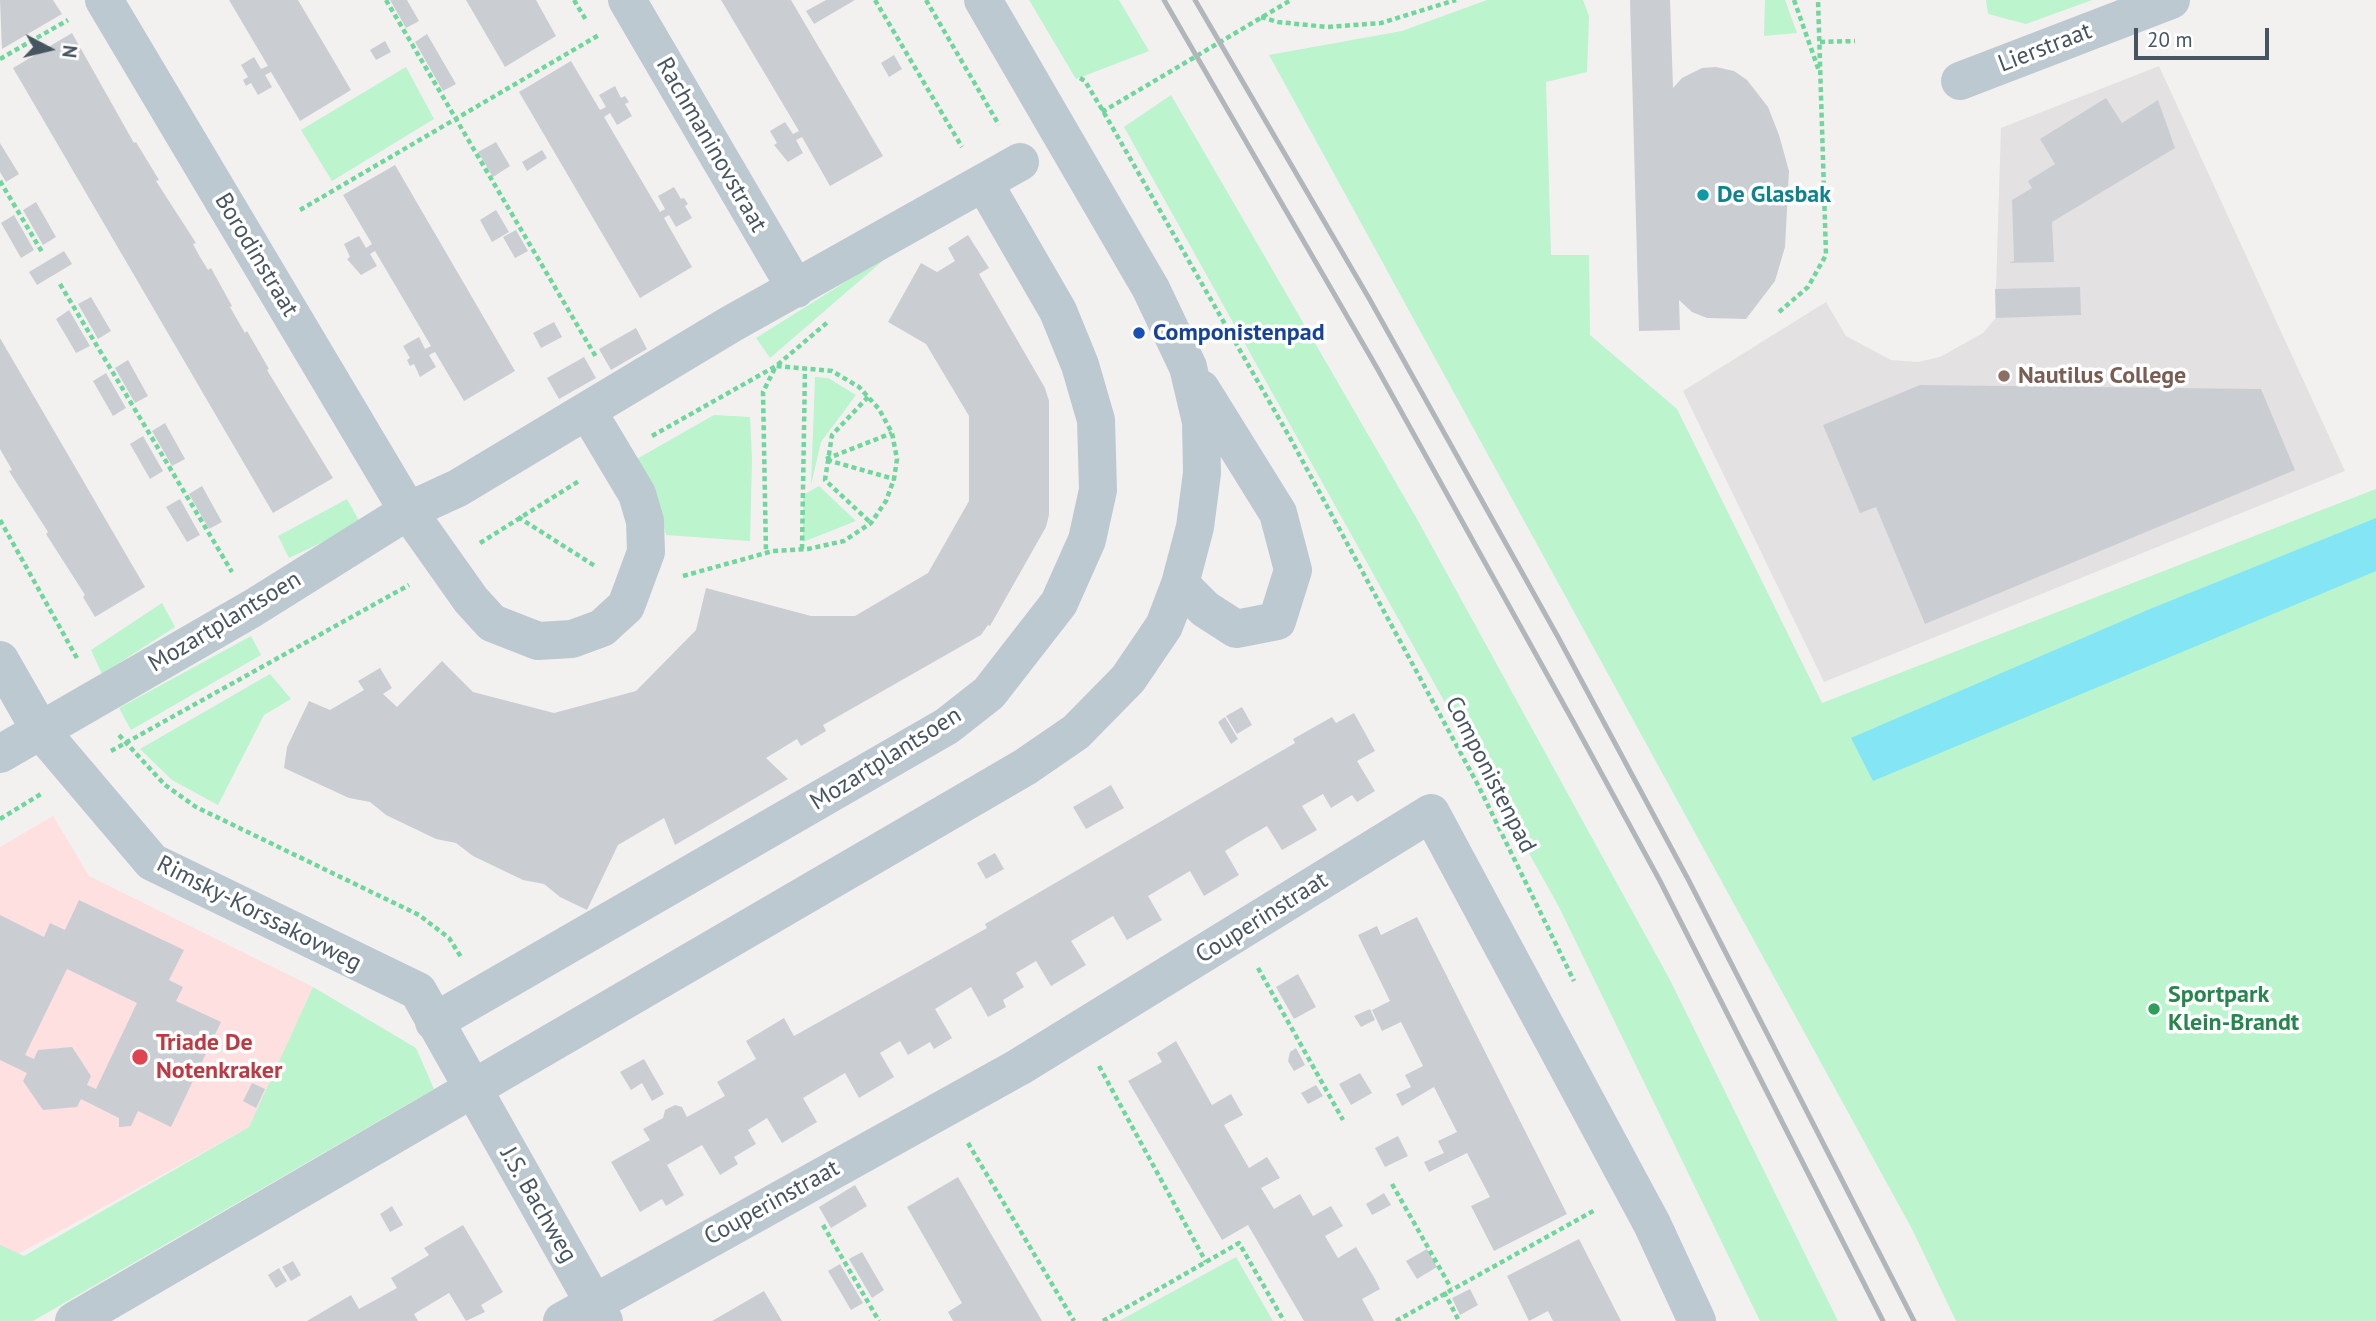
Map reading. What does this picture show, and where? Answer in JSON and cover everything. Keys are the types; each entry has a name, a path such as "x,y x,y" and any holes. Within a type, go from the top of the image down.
{"street":[{"path":"983,0 1151,289 1188,368 1278,513 1293,570 1277,621 1236,629 1205,609 1180,584"},
{"name":"Lierstraat","path":"1960,81 2171,0"},
{"name":"Borodinstraat","path":"92,7 408,511"},
{"name":"Rachmaninovstraat","path":"631,7 796,289"},
{"name":"Mozartplantsoen","path":"0,754 253,608 408,511 458,488 731,324 1020,162"},
{"name":"Mozartplantsoen","path":"434,1022 947,726 989,693 1059,603 1087,540 1098,491 1097,420 1080,365 1058,311 984,183"},
{"path":"75,1321 1025,767 1076,732 1128,679 1164,626 1180,584 1195,527 1202,473 1201,422 1188,368"},
{"path":"408,511 471,600 492,623 538,641 572,639 602,628 626,606 638,582 646,552 645,521 637,494 614,458 603,403"},
{"name":"Rimsky-Korssakovweg","path":"0,660 40,730 152,862 418,992 472,1090"},
{"name":"Couperinstraat","path":"586,1315 801,1187 1079,1030 1431,813 1633,1190 1697,1321"},
{"name":"J.S. Bachweg","path":"472,1090 586,1315"}],"path":[{"path":"386,0 454,117 603,403"},
{"path":"876,0 984,183"},
{"path":"926,0 1000,127"},
{"path":"1103,111 1291,0"},
{"path":"1260,17 1278,22 1327,27 1381,23 1456,0"},
{"path":"1794,0 1821,75"},
{"path":"1779,312 1808,287 1826,255 1818,0"},
{"path":"0,59 92,7"},
{"path":"300,210 631,7"},
{"path":"1821,42 1855,41"},
{"name":"Componistenpad","path":"1085,81 1289,436 1465,761 1574,982"},
{"path":"0,181 42,252"},
{"path":"60,284 253,608"},
{"path":"0,819 124,744 447,564 614,458 776,366 835,316"},
{"path":"518,517 610,575 647,584 766,553 844,541 871,523 886,501 894,479 897,459 892,433 859,387 832,371 776,366"},
{"path":"766,553 763,392 776,366"},
{"path":"803,549 805,369"},
{"path":"868,397 832,435 826,459 825,480 871,523"},
{"path":"826,459 892,433"},
{"path":"826,459 894,479"},
{"path":"0,520 124,744 165,785 196,807 419,915 449,938 484,993"},
{"path":"1239,933 1343,1120"},
{"path":"1079,1030 1206,1262"},
{"path":"946,1107 1074,1321"},
{"path":"1392,1184 1451,1288"},
{"path":"801,1187 879,1321"},
{"path":"1395,1321 1633,1190"},
{"path":"1103,1321 1239,1243 1284,1321"},
{"path":"1444,1292 1459,1321"}],"shaded area":[{"name":"Nautilus College","path":"2159,66 2345,471 1824,682 1683,391 1826,302 1846,336 1891,360 1918,362 1940,357 1983,333 1995,319 2001,128"},
{"name":"Triade De Notenkraker","path":"53,816 89,876 313,987 249,1127 0,1264 0,847"}],"green space":[{"path":"1029,0 1119,0 1149,51 1076,79"},
{"path":"1487,0 1583,0 1589,16 1587,72 1546,82 1551,255 1589,255 1590,335 1677,409 1822,703 2376,489 2376,1321 1956,1321 1912,1229 1269,55 1402,31"},
{"path":"1765,0 1785,0 1797,33 1764,36"},
{"path":"1986,0 2092,0 2026,24 1988,14"},
{"path":"406,67 434,119 332,181 301,130"},
{"path":"1171,95 1417,519 1670,980 1838,1321 1760,1321 1559,907 1124,127"},
{"path":"893,252 770,358 756,338"},
{"path":"815,377 828,378 856,395 821,442 811,485"},
{"path":"714,415 750,417 750,541 666,535 657,497 635,460"},
{"path":"819,486 856,521 803,542 803,495"},
{"path":"347,499 361,524 289,558 278,536"},
{"path":"162,603 175,627 102,674 91,650"},
{"path":"251,636 261,655 131,730 119,708"},
{"path":"270,674 291,699 264,715 218,805 172,780 140,749"},
{"path":"313,987 416,1048 434,1089 33,1321 0,1321 0,1245 24,1256 249,1127"},
{"path":"1236,1257 1273,1321 1119,1321"}],"water":[{"path":"2376,518 2376,571 1873,781 1851,738 2150,609"}],"building":[{"path":"0,0 53,0 62,14 2,49"},
{"path":"229,0 298,0 351,90 300,121 271,72 265,75 272,87 258,95 251,83 246,86 243,80 248,77 241,65 254,57 261,69 268,66"},
{"path":"390,0 407,0 419,21 406,28"},
{"path":"466,0 536,0 556,36 505,67"},
{"path":"721,0 791,0 883,156 830,186 802,137 796,140 803,153 788,162 774,145 777,143 770,131 785,122 793,134 799,131"},
{"path":"826,0 855,0 814,24 806,11"},
{"path":"1630,0 1670,0 1673,88 1682,78 1702,68 1716,67 1734,71 1747,80 1768,107 1779,135 1789,171 1785,247 1775,281 1746,319 1707,318 1692,312 1679,300 1680,330 1639,331"},
{"path":"72,33 134,143 136,142 159,180 156,181 196,243 193,244 200,257 208,270 211,268 245,333 247,331 269,369 267,370 333,478 273,513 13,68"},
{"path":"427,34 456,84 443,91 415,42"},
{"path":"385,41 391,52 376,60 370,50"},
{"path":"894,55 902,69 889,77 881,63"},
{"path":"571,61 600,110 606,107 599,95 615,86 621,98 625,96 629,102 625,104 632,116 617,125 610,113 604,117 660,212 665,209 658,196 674,187 681,199 684,198 688,204 685,206 692,218 676,227 669,215 664,218 692,267 640,298 519,92"},
{"path":"2106,98 2122,123 2158,100 2175,148 2052,222 2054,262 2009,263 2014,261 2012,200 2032,188 2028,181 2055,164 2040,139"},
{"path":"496,142 510,166 493,177 478,152"},
{"path":"0,143 19,174 6,182 0,172"},
{"path":"542,150 547,158 527,171 522,162"},
{"path":"395,165 515,371 464,401 435,352 429,355 436,367 420,377 414,364 410,366 407,360 410,358 403,346 419,337 425,349 431,346 375,251 370,254 377,266 361,275 347,259 350,257 344,244 359,236 366,248 372,244 343,195"},
{"path":"36,202 56,237 43,245 23,210"},
{"path":"496,210 509,232 492,242 480,220"},
{"path":"14,215 34,250 21,258 1,223"},
{"path":"516,230 528,251 515,258 503,237"},
{"path":"968,235 989,268 979,274 1045,388 1049,401 1049,515 1046,527 990,626 988,625 981,635 823,725 826,731 801,746 797,739 766,758 788,779 675,845 664,818 618,845 587,910 560,897 544,884 523,880 473,856 456,843 436,839 386,815 370,802 349,798 284,768 287,747 309,701 330,710 364,690 358,681 380,668 392,688 383,694 397,707 442,661 473,692 554,713 636,691 696,630 706,588 811,616 855,616 928,573 969,501 969,416 926,344 888,322 921,263 937,272 955,261 948,248"},
{"path":"64,251 72,264 37,285 29,272"},
{"path":"2080,287 2081,315 1996,318 1995,289"},
{"path":"91,297 111,331 98,339 78,304"},
{"path":"69,310 90,346 76,353 56,319"},
{"path":"554,322 562,337 541,348 533,333"},
{"path":"636,328 647,349 611,370 599,349"},
{"path":"0,338 145,587 95,617 83,597 85,595 46,534 48,532 9,471 12,470 0,449"},
{"path":"584,357 596,378 559,399 547,378"},
{"path":"128,360 148,396 135,403 115,368"},
{"path":"106,373 126,408 113,416 93,381"},
{"path":"1920,385 2261,389 2295,470 1925,624 1876,507 1860,513 1823,425"},
{"path":"165,423 185,459 172,466 152,431"},
{"path":"143,436 163,471 150,479 130,444"},
{"path":"202,486 222,522 209,529 189,494"},
{"path":"180,499 200,535 187,542 166,507"},
{"path":"1242,707 1252,725 1237,734 1226,716"},
{"path":"1354,713 1375,751 1357,761 1375,791 1357,802 1352,795 1331,808 1323,794 1302,806 1317,830 1282,850 1267,826 1246,838 1225,851 1239,875 1204,896 1190,871 1148,896 1162,920 1127,940 1113,916 1071,941 1086,965 1051,986 1036,961 1016,973 1024,987 1003,1000 1006,1007 988,1017 971,987 935,1009 952,1038 934,1049 930,1042 908,1055 900,1041 880,1053 894,1077 859,1098 845,1073 803,1098 817,1122 782,1143 767,1118 748,1130 756,1144 734,1157 738,1164 720,1175 702,1145 667,1165 684,1195 666,1206 662,1199 640,1212 611,1162 650,1140 643,1129 663,1118 665,1110 675,1105 682,1107 687,1117 725,1096 717,1082 756,1059 746,1041 784,1018 794,1036 987,928 985,924 1295,743 1293,739 1332,717 1336,723"},
{"path":"1225,717 1238,739 1231,744 1218,722"},
{"path":"1111,785 1124,808 1086,829 1073,807"},
{"path":"995,853 1004,869 986,879 977,863"},
{"path":"79,900 184,950 169,980 183,987 176,1001 221,1022 171,1127 138,1111 131,1126 119,1127 119,1118 81,1099 77,1107 43,1110 23,1081 27,1073 0,1060 0,915 44,937 50,923 65,930","holes":["67,969 137,1003 96,1089 87,1085 91,1076 72,1047 38,1050 34,1059 25,1055"]},
{"path":"1417,917 1567,1214 1494,1251 1471,1206 1490,1197 1467,1153 1429,1172 1424,1162 1444,1153 1438,1141 1457,1132 1434,1087 1402,1106 1396,1094 1411,1087 1405,1075 1423,1066 1401,1022 1382,1031 1372,1010 1390,1001 1358,935 1377,926 1381,935"},
{"path":"1298,974 1316,1007 1294,1019 1276,987"},
{"path":"1370,1009 1375,1020 1361,1027 1354,1016"},
{"path":"1176,1041 1212,1105 1231,1094 1243,1115 1224,1125 1249,1168 1267,1157 1280,1178 1261,1188 1274,1209 1300,1194 1313,1216 1331,1206 1343,1226 1325,1236 1338,1258 1356,1247 1380,1289 1362,1299 1374,1321 1304,1321 1248,1225 1222,1240 1128,1081 1162,1062 1157,1053"},
{"path":"1296,1048 1305,1065 1294,1071 1288,1061 1290,1052"},
{"path":"644,1059 664,1094 652,1101 642,1083 631,1090 620,1072"},
{"path":"1360,1073 1372,1093 1351,1105 1339,1084"},
{"path":"252,1083 265,1089 256,1108 243,1101"},
{"path":"1316,1085 1323,1096 1308,1104 1301,1093"},
{"path":"1398,1136 1408,1156 1385,1167 1375,1148"},
{"path":"958,1177 1042,1321 953,1321 948,1312 962,1303 907,1207"},
{"path":"855,1185 867,1206 831,1228 819,1207"},
{"path":"1384,1193 1391,1205 1372,1215 1366,1204"},
{"path":"392,1206 403,1225 390,1232 380,1214"},
{"path":"463,1225 503,1292 481,1305 485,1312 466,1321 449,1293 414,1314 418,1321 307,1321 351,1295 359,1309 397,1288 391,1278 429,1255 424,1248"},
{"path":"1579,1239 1621,1321 1553,1321 1548,1311 1529,1321 1507,1276"},
{"path":"1427,1249 1437,1267 1417,1279 1406,1261"},
{"path":"862,1252 884,1290 872,1298 849,1259"},
{"path":"293,1261 301,1275 291,1281 282,1267"},
{"path":"840,1264 863,1303 851,1310 828,1271"},
{"path":"279,1268 287,1281 276,1288 268,1275"},
{"path":"1470,1289 1478,1305 1460,1315 1452,1298"},
{"path":"764,1291 782,1321 712,1321"}],"railway":[{"path":"1164,0 1377,368 1660,881 1883,1321"},
{"path":"1195,0 1370,300 1558,637 1689,881 1914,1321"}],"place":[{"name":"De Glasbak","path":"1703,195"},
{"name":"Componistenpad","path":"1139,333"},
{"name":"Nautilus College","path":"2004,376"},
{"name":"Sportpark Klein-Brandt","path":"2154,1009"},
{"name":"Triade De Notenkraker","path":"140,1057"}]}
